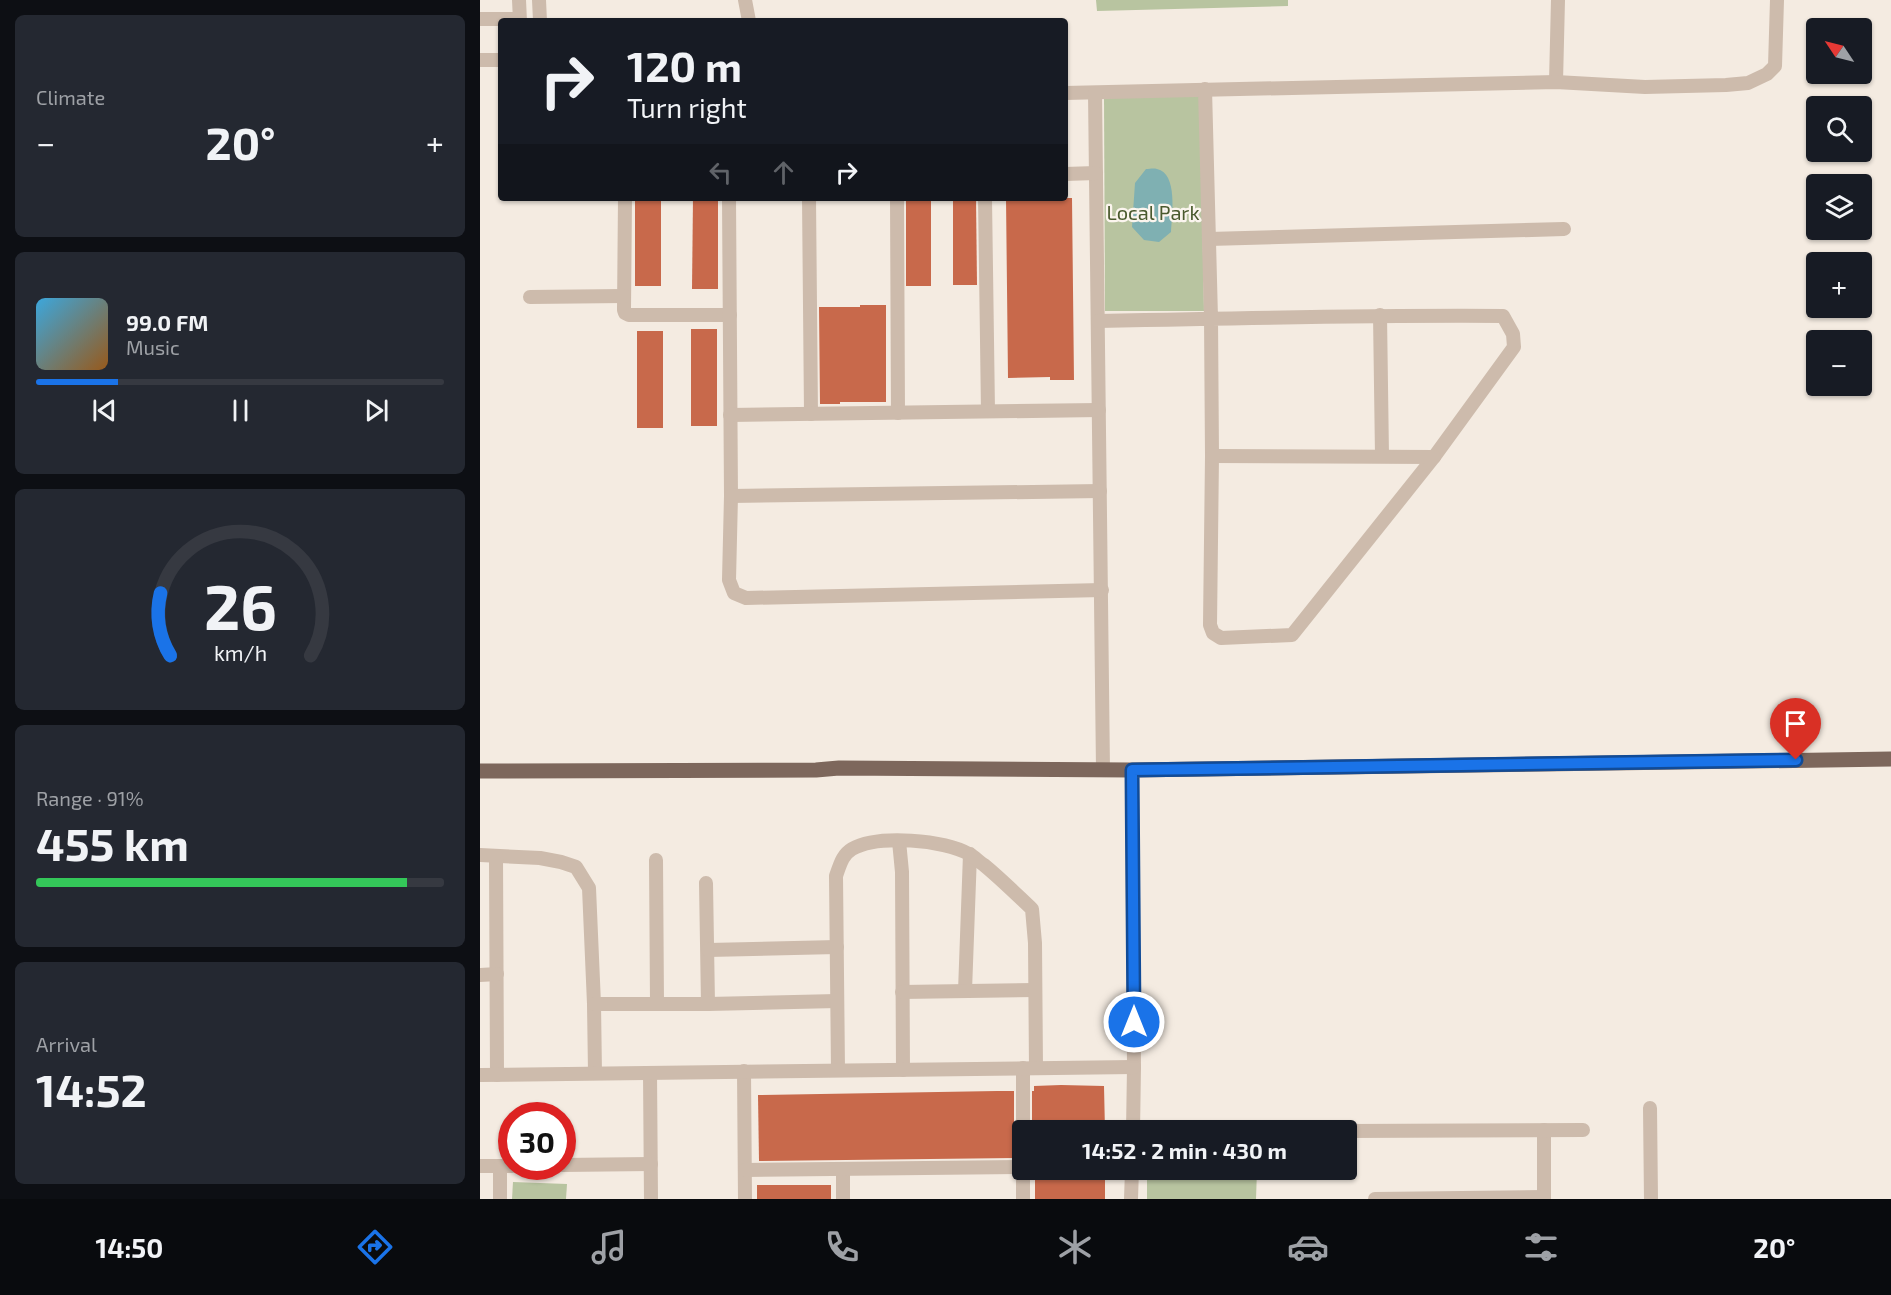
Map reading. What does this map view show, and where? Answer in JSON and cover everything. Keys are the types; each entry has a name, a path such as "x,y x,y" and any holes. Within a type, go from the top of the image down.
{"main road":[{"path":"480,771 839,768 1132,770 1891,759"}],"street":[{"path":"519,0 520,18"},
{"path":"539,0 540,18"},
{"path":"745,0 748,18"},
{"path":"1556,82 1558,0"},
{"path":"1068,93 1556,82 1645,87 1749,83 1767,74 1775,66 1778,0"},
{"path":"480,19 498,19"},
{"path":"480,60 498,60"},
{"path":"1098,321 1211,318 1380,315 1503,316 1513,334 1514,347 1434,457 1292,635 1221,638 1214,633 1210,625 1211,318 1205,89"},
{"path":"1095,93 1103,769"},
{"path":"1068,174 1096,173"},
{"path":"625,201 624,310 629,315 730,315"},
{"path":"729,201 731,496 729,580 734,593 746,598 1102,590"},
{"path":"809,201 811,414"},
{"path":"897,201 898,413"},
{"path":"985,201 988,411"},
{"path":"1209,239 1564,229"},
{"path":"530,297 624,296"},
{"path":"1380,315 1382,456"},
{"path":"730,415 1099,410"},
{"path":"1212,456 1434,457"},
{"path":"731,496 1100,491"},
{"path":"1132,770 1133,1120"},
{"path":"899,841 902,872 903,1070"},
{"path":"838,1070 836,876 842,858 852,849 870,842 932,841 970,854 1006,883 1032,909 1035,990 1025,1120"},
{"path":"964,991 970,854"},
{"path":"480,855 540,858 561,862 576,867 589,888 595,1073"},
{"path":"496,856 497,1075"},
{"path":"656,860 657,1003"},
{"path":"706,883 708,1004"},
{"path":"708,950 837,947"},
{"path":"480,975 497,975"},
{"path":"902,992 1035,990"},
{"path":"594,1004 708,1004 837,1000"},
{"path":"480,1075 1134,1067"},
{"path":"744,1071 745,1199"},
{"path":"650,1073 651,1199"},
{"path":"1650,1108 1651,1199"},
{"path":"1375,1199 1544,1198 1544,1130"},
{"path":"1357,1131 1583,1130"},
{"path":"576,1165 651,1164"},
{"path":"480,1166 498,1166"},
{"path":"843,1169 843,1199"},
{"path":"745,1170 1012,1169"},
{"path":"500,1199 503,1180"},
{"path":"1023,1180 1023,1199"},
{"path":"1131,1199 1132,1180"}],"green space":[{"path":"1096,0 1288,0 1288,6 1097,11"},
{"name":"Local Park","path":"1200,96 1204,311 1105,311 1104,98"},
{"path":"1147,1180 1257,1180 1256,1199 1147,1199"},
{"path":"513,1182 567,1184 566,1199 512,1199"}],"water":[{"path":"1146,169 1164,172 1171,186 1173,206 1171,232 1159,242 1144,240 1132,227 1135,183"}],"building":[{"path":"1068,198 1072,198 1074,380 1050,380 1050,377 1008,378 1006,201 1068,201"},
{"path":"635,201 661,201 661,286 635,286"},
{"path":"693,201 718,201 718,289 692,289"},
{"path":"906,201 931,201 931,286 906,286"},
{"path":"953,201 976,201 977,285 953,285"},
{"path":"860,305 886,305 886,402 820,404 819,307 860,307"},
{"path":"691,329 717,329 717,426 691,426"},
{"path":"637,331 663,331 663,428 637,428"},
{"path":"1034,1086 1104,1086 1105,1120 1032,1120"},
{"path":"1014,1091 1012,1158 759,1161 758,1095"},
{"path":"1035,1180 1105,1180 1105,1199 1035,1199"},
{"path":"757,1185 831,1185 831,1199 757,1199"}],"route":[{"path":"1134,1022 1132,770 1796,760"}]}
